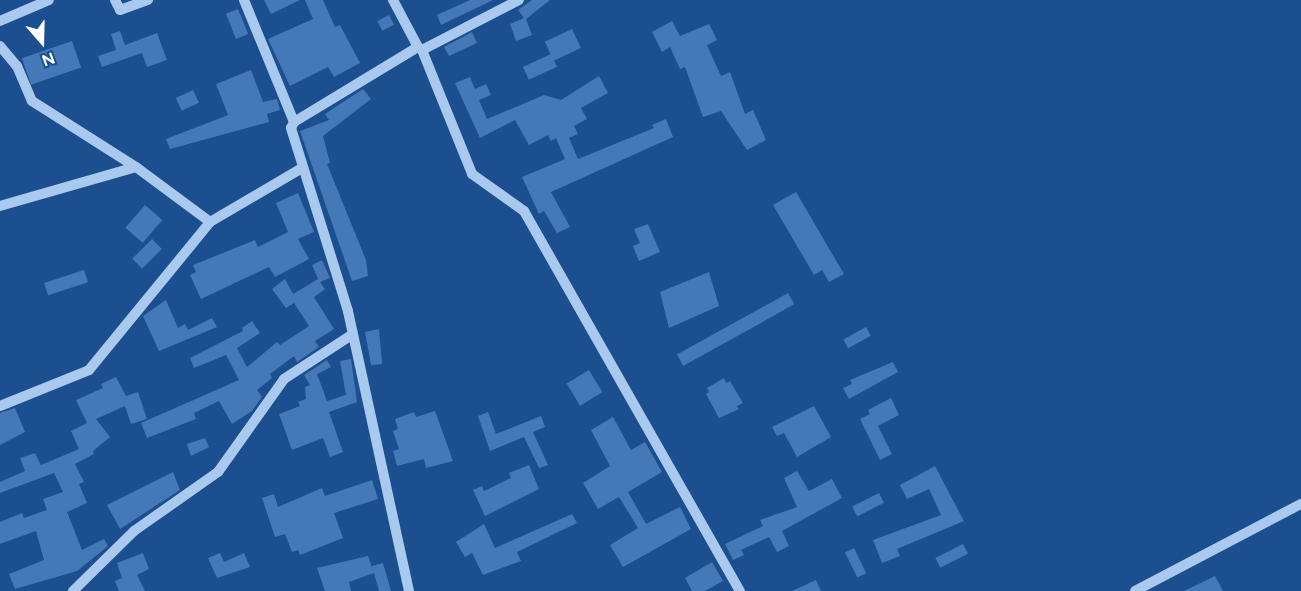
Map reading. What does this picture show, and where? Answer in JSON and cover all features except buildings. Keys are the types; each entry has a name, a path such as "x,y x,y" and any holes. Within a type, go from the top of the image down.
{"street":[{"path":"0,21 50,0"},
{"path":"115,0 120,10 148,0"},
{"path":"244,0 294,122 292,136 334,259 371,402 409,591"},
{"path":"393,0 420,49 472,174 524,211 740,591"},
{"path":"294,122 420,49 519,0"},
{"path":"0,46 17,66 32,101 136,167 210,222"},
{"path":"0,206 136,167"},
{"path":"0,406 89,370 210,222 302,168"},
{"path":"73,591 135,531 218,472 284,379 353,334"},
{"path":"1135,591 1301,504"}]}
